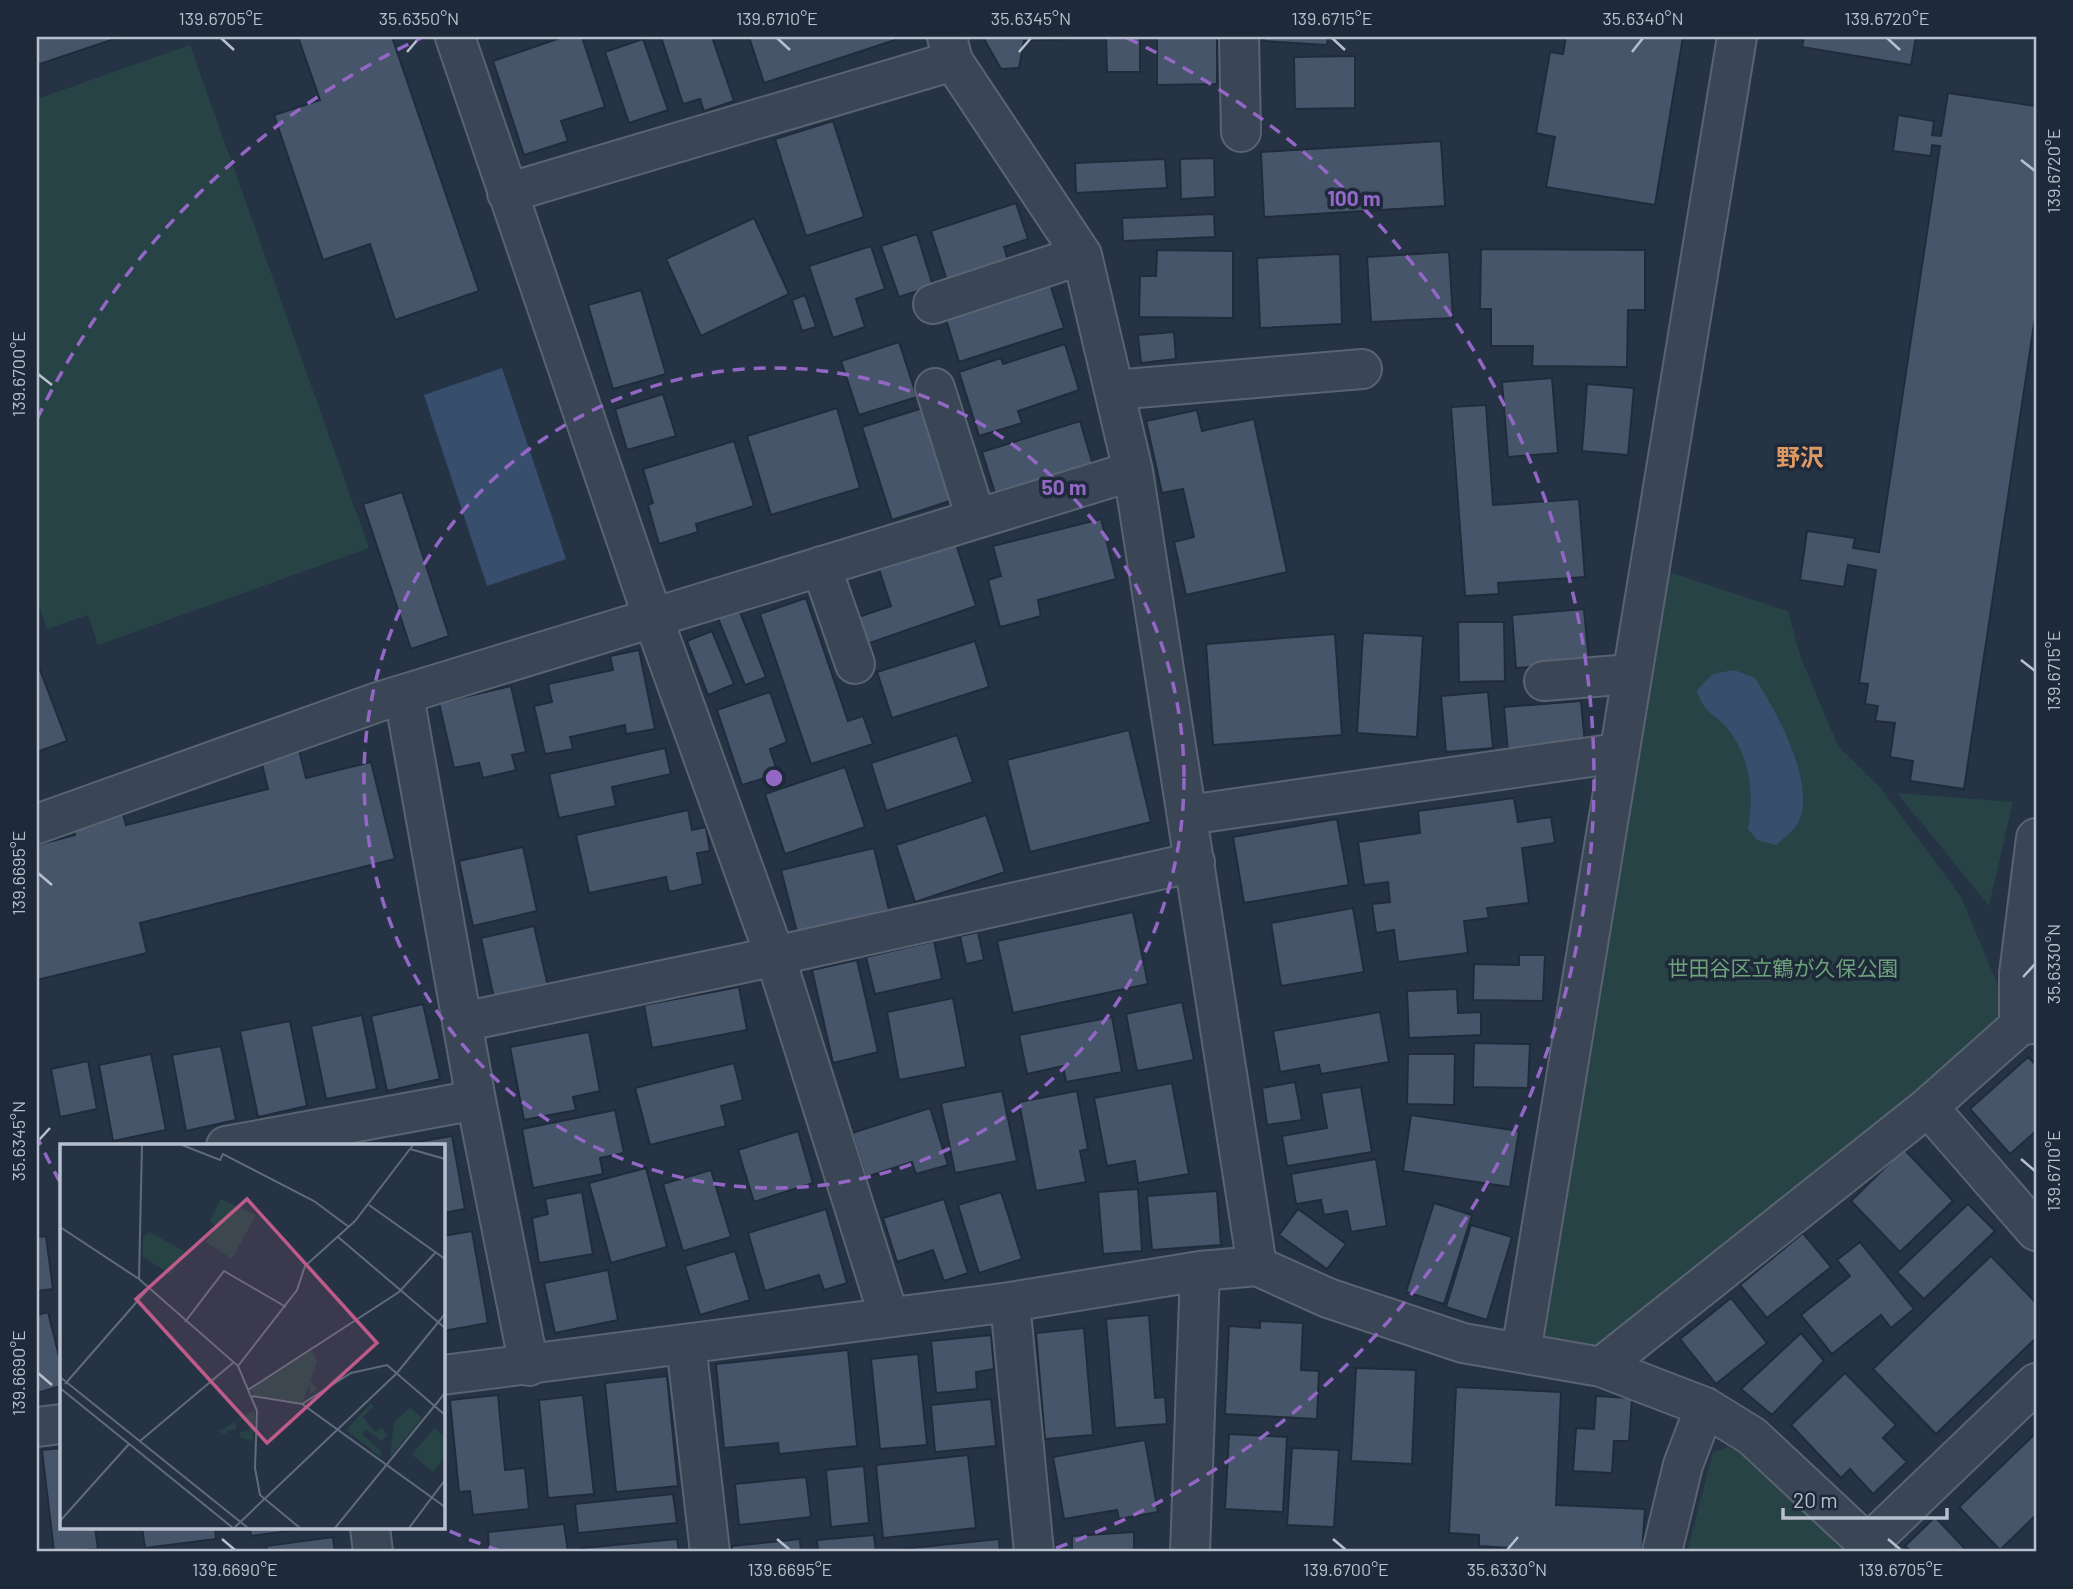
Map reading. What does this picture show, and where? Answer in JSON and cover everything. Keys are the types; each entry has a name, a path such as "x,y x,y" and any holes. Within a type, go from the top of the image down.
{"street":[{"path":"455,37 653,618 775,956 889,1317"},
{"path":"1239,37 1241,132"},
{"path":"1521,1352 1737,37"},
{"path":"508,193 950,49 1082,255 1133,471 1257,1266"},
{"path":"933,304 1082,255"},
{"path":"1114,390 1362,369"},
{"path":"935,388 976,518"},
{"path":"37,824 404,696 1133,471"},
{"path":"821,566 855,664"},
{"path":"1544,681 1631,674"},
{"path":"404,696 476,1100 529,1366"},
{"path":"1188,816 1618,753"},
{"path":"1601,1367 2028,1024 2019,974 2036,838"},
{"path":"462,1022 775,956 1195,862"},
{"path":"237,1144 476,1100"},
{"path":"1928,1107 2036,1231"},
{"path":"444,1375 1010,1302 1200,1271 1257,1266 1328,1298 1463,1343 1601,1367 1704,1407 1752,1436 1872,1548 2036,1383"},
{"path":"1190,1552 1200,1271"},
{"path":"1010,1302 1034,1552"},
{"path":"686,1344 710,1552"},
{"path":"1662,1552 1683,1465 1704,1407"},
{"path":"37,1427 60,1424"},
{"path":"370,1530 373,1552"}],"green space":[{"path":"190,45 369,548 98,645 88,615 47,629 37,600 37,99"},
{"name":"世田谷区立鶴が久保公園","path":"1660,569 1788,611 1801,658 1838,746 1881,788 1961,897 2013,1022 1603,1347 1535,1340"},
{"path":"1897,793 2013,802 1989,906"},
{"path":"1728,1447 1745,1455 1776,1479 1843,1552 1687,1552 1713,1452"}],"water":[{"path":"502,368 566,559 487,586 424,395"},
{"path":"1734,670 1755,678 1782,725 1797,763 1803,800 1801,816 1791,832 1776,845 1757,840 1748,829 1751,791 1743,755 1726,726 1703,705 1697,690 1713,674"}],"building":[{"path":"37,37 120,37 37,65"},
{"path":"298,37 392,37 479,291 395,320 370,244 323,260 274,115 320,100"},
{"path":"563,37 582,37 605,107 561,121 568,141 524,155 493,61"},
{"path":"661,37 712,37 734,101 704,111 700,99 683,104"},
{"path":"749,37 894,37 895,40 764,83"},
{"path":"983,37 1071,39 1024,41 1019,68 1001,69"},
{"path":"1106,37 1140,37 1140,72 1107,72"},
{"path":"1157,37 1217,37 1217,84 1157,85"},
{"path":"1264,37 1328,37 1327,45 1264,41"},
{"path":"1566,37 1683,37 1655,205 1546,187 1555,137 1536,133 1550,52 1563,54"},
{"path":"1804,37 1916,37 1911,65 1802,47"},
{"path":"643,39 668,110 629,123 605,52"},
{"path":"1355,56 1355,108 1295,109 1294,57"},
{"path":"1948,93 2036,106 2036,311 1964,789 1910,781 1913,761 1890,757 1895,723 1875,721 1878,706 1865,704 1868,684 1859,683 1876,570 1848,565 1844,587 1800,580 1807,531 1855,538 1853,548 1879,552 1940,146 1932,145 1931,156 1893,151 1898,115 1934,121 1932,135 1941,136"},
{"path":"833,121 864,217 806,236 775,139"},
{"path":"1441,141 1445,206 1264,217 1261,152"},
{"path":"1214,158 1215,197 1181,199 1180,159"},
{"path":"1165,159 1167,188 1076,193 1075,163"},
{"path":"1016,203 1028,239 1004,247 1010,267 949,287 931,231"},
{"path":"1214,214 1215,237 1123,241 1122,218"},
{"path":"754,218 789,294 701,336 666,259"},
{"path":"917,234 933,286 899,297 881,246"},
{"path":"871,246 885,289 856,299 865,327 833,338 809,266"},
{"path":"1481,249 1645,250 1645,310 1628,310 1627,367 1532,366 1533,346 1491,346 1491,309 1480,309"},
{"path":"1157,250 1233,251 1233,318 1139,317 1140,276 1156,276"},
{"path":"1449,252 1453,318 1371,322 1367,257"},
{"path":"1340,254 1342,324 1260,328 1257,258"},
{"path":"1050,284 1064,328 959,362 946,319"},
{"path":"641,290 666,374 613,389 588,305"},
{"path":"805,295 816,327 802,331 792,300"},
{"path":"1174,332 1176,359 1141,363 1138,335"},
{"path":"899,342 917,397 859,415 841,361"},
{"path":"1065,344 1079,390 1018,411 1022,423 979,436 959,372 1001,358 1003,364"},
{"path":"1552,378 1558,453 1508,457 1502,382"},
{"path":"1587,384 1634,388 1628,455 1582,451"},
{"path":"663,394 676,436 627,450 615,409"},
{"path":"1486,405 1493,505 1579,499 1585,577 1498,583 1499,594 1465,596 1451,407"},
{"path":"929,406 959,498 892,520 862,427"},
{"path":"837,408 860,488 771,515 747,436"},
{"path":"1197,410 1202,431 1254,419 1287,572 1186,595 1174,542 1194,537 1183,489 1162,493 1146,421"},
{"path":"1080,421 1093,465 996,496 982,452"},
{"path":"734,441 754,506 696,524 698,532 659,544 648,505 653,503 643,469"},
{"path":"402,492 449,636 411,649 363,504"},
{"path":"1101,519 1116,579 1038,600 1041,616 1000,627 988,580 1001,576 993,546"},
{"path":"956,544 976,606 864,645 855,618 891,606 879,569"},
{"path":"806,598 848,721 863,716 873,744 811,764 760,614"},
{"path":"737,605 766,677 745,685 716,613"},
{"path":"1584,609 1589,663 1516,668 1512,615"},
{"path":"1458,622 1504,622 1505,681 1459,682"},
{"path":"712,631 734,684 708,695 687,641"},
{"path":"1363,633 1423,636 1417,737 1357,733"},
{"path":"1335,634 1342,735 1213,745 1206,644"},
{"path":"975,641 989,687 892,718 877,672"},
{"path":"639,650 655,729 626,734 625,725 570,737 573,749 545,754 534,706 552,702 548,684 613,670 610,656"},
{"path":"37,662 67,741 37,752"},
{"path":"511,686 526,752 512,755 516,770 483,778 479,763 454,768 439,703"},
{"path":"770,692 787,742 770,749 778,774 742,785 717,710"},
{"path":"1488,692 1493,748 1446,752 1441,696"},
{"path":"1581,701 1585,745 1508,752 1504,707"},
{"path":"1129,730 1151,822 1030,852 1007,760"},
{"path":"957,735 973,782 886,811 871,763"},
{"path":"298,746 306,778 371,762 395,859 140,923 147,953 37,980 37,845 75,835 73,827 123,814 126,825 268,789 260,756"},
{"path":"665,748 671,774 612,787 616,806 559,818 549,774"},
{"path":"845,767 865,827 785,854 765,794"},
{"path":"1514,798 1518,822 1551,817 1555,843 1522,848 1529,903 1487,908 1489,918 1464,921 1468,953 1398,962 1394,930 1376,933 1372,904 1390,902 1388,882 1364,885 1358,842 1420,833 1418,811"},
{"path":"688,810 692,830 706,827 710,851 697,853 703,884 669,892 666,877 589,893 576,835"},
{"path":"986,815 1005,872 915,902 896,845"},
{"path":"1337,819 1349,885 1244,903 1233,837"},
{"path":"523,847 537,911 473,926 459,861"},
{"path":"874,848 889,910 797,932 781,870"},
{"path":"1353,908 1364,972 1281,986 1271,923"},
{"path":"1133,912 1148,984 1013,1013 997,941"},
{"path":"534,926 548,986 494,998 481,938"},
{"path":"978,932 984,960 966,964 960,936"},
{"path":"934,941 942,979 875,994 866,957"},
{"path":"1519,955 1545,955 1543,1001 1473,1000 1474,964 1519,965"},
{"path":"857,960 878,1052 833,1063 812,970"},
{"path":"739,987 747,1030 652,1048 644,1005"},
{"path":"1457,989 1458,1013 1481,1012 1481,1035 1409,1038 1407,991"},
{"path":"953,998 966,1067 899,1080 887,1012"},
{"path":"1182,1002 1194,1060 1137,1071 1126,1014"},
{"path":"423,1004 440,1079 387,1091 371,1016"},
{"path":"1380,1012 1389,1062 1321,1074 1319,1065 1280,1072 1273,1031"},
{"path":"362,1015 377,1089 326,1099 311,1026"},
{"path":"1112,1017 1122,1072 1066,1082 1063,1066 1027,1074 1019,1035"},
{"path":"290,1021 307,1106 258,1117 240,1031"},
{"path":"589,1032 600,1091 573,1097 576,1110 524,1120 510,1047"},
{"path":"1474,1043 1530,1044 1528,1088 1473,1087"},
{"path":"221,1046 236,1120 186,1131 172,1055"},
{"path":"151,1054 166,1130 113,1141 99,1065"},
{"path":"1408,1054 1455,1054 1454,1105 1407,1104"},
{"path":"2028,1057 2036,1065 2036,1131 2010,1154 1970,1109"},
{"path":"88,1061 97,1109 60,1117 51,1069"},
{"path":"734,1063 743,1100 721,1106 726,1126 650,1145 635,1088"},
{"path":"1295,1082 1302,1120 1267,1125 1262,1088"},
{"path":"1172,1083 1189,1174 1138,1183 1135,1161 1107,1166 1094,1098"},
{"path":"1361,1087 1372,1152 1287,1166 1282,1136 1327,1128 1321,1093"},
{"path":"1002,1091 1017,1161 955,1173 941,1103"},
{"path":"1077,1091 1088,1149 1080,1151 1086,1182 1036,1191 1019,1102"},
{"path":"930,1108 948,1165 916,1174 912,1162 866,1177 852,1133"},
{"path":"615,1110 624,1153 600,1158 603,1174 533,1188 522,1129"},
{"path":"1411,1115 1519,1131 1510,1187 1403,1171"},
{"path":"798,1131 813,1183 754,1202 738,1150"},
{"path":"452,1136 465,1209 444,1213 444,1144 411,1143"},
{"path":"1904,1149 1953,1201 1900,1252 1851,1201"},
{"path":"1376,1159 1387,1226 1351,1232 1347,1211 1324,1215 1321,1200 1296,1204 1291,1174"},
{"path":"646,1168 667,1247 611,1263 589,1183"},
{"path":"711,1170 731,1237 683,1251 663,1184"},
{"path":"1138,1189 1142,1251 1103,1254 1098,1192"},
{"path":"1217,1191 1221,1245 1152,1250 1147,1196"},
{"path":"582,1192 593,1254 539,1263 532,1218 548,1214 545,1199"},
{"path":"1001,1192 1022,1259 979,1273 958,1205"},
{"path":"944,1199 968,1273 944,1281 933,1250 897,1262 883,1218"},
{"path":"1434,1203 1472,1215 1444,1304 1406,1292"},
{"path":"1968,1204 1995,1231 1924,1299 1897,1272"},
{"path":"826,1209 847,1283 824,1290 819,1275 765,1291 748,1233"},
{"path":"1298,1209 1346,1244 1327,1269 1279,1235"},
{"path":"1471,1225 1512,1237 1487,1320 1446,1307"},
{"path":"472,1231 488,1323 444,1331 444,1236"},
{"path":"1803,1233 1831,1267 1767,1318 1740,1285"},
{"path":"46,1236 53,1289 37,1291 37,1237"},
{"path":"1860,1242 1914,1309 1891,1328 1881,1315 1832,1354 1801,1315 1850,1276 1837,1260"},
{"path":"735,1251 750,1300 700,1315 685,1266"},
{"path":"1991,1256 2036,1303 2036,1338 1936,1434 1873,1369"},
{"path":"608,1270 618,1320 555,1333 544,1283"},
{"path":"1731,1298 1767,1343 1716,1384 1680,1339"},
{"path":"48,1312 60,1360 60,1386 37,1393 37,1315"},
{"path":"1149,1315 1155,1398 1165,1397 1167,1424 1115,1428 1106,1319"},
{"path":"1260,1321 1303,1323 1301,1370 1319,1371 1317,1419 1225,1414 1229,1326 1260,1328"},
{"path":"1084,1328 1093,1435 1045,1439 1036,1333"},
{"path":"1801,1333 1824,1361 1772,1415 1741,1389"},
{"path":"991,1335 994,1369 976,1372 977,1389 936,1393 931,1341"},
{"path":"848,1350 857,1446 779,1454 778,1443 724,1448 716,1364"},
{"path":"918,1354 927,1445 880,1449 871,1359"},
{"path":"1356,1368 1416,1370 1412,1464 1351,1461"},
{"path":"1845,1373 1896,1425 1883,1438 1907,1462 1873,1494 1850,1469 1841,1478 1791,1425"},
{"path":"667,1376 678,1486 616,1492 605,1383"},
{"path":"1456,1387 1561,1392 1556,1505 1645,1509 1642,1552 1508,1552 1509,1548 1479,1546 1479,1535 1449,1533"},
{"path":"498,1395 505,1470 525,1468 529,1509 473,1515 470,1491 459,1492 450,1400"},
{"path":"583,1395 594,1494 548,1498 539,1400"},
{"path":"1596,1396 1632,1398 1629,1441 1614,1441 1612,1473 1573,1471 1576,1428 1594,1429"},
{"path":"991,1399 996,1446 935,1452 931,1405"},
{"path":"2036,1433 2036,1515 2000,1550 1959,1507"},
{"path":"1229,1434 1287,1437 1283,1512 1225,1509"},
{"path":"1145,1440 1158,1512 1119,1519 1117,1510 1064,1519 1053,1457"},
{"path":"60,1448 60,1530 95,1530 98,1549 54,1552 42,1450"},
{"path":"1292,1448 1339,1450 1334,1527 1287,1525"},
{"path":"968,1455 976,1528 883,1538 876,1465"},
{"path":"864,1466 869,1523 831,1527 826,1470"},
{"path":"806,1477 811,1517 739,1525 735,1484"},
{"path":"673,1494 677,1523 578,1533 575,1504"},
{"path":"1935,1517 1968,1552 1912,1552 1905,1546"},
{"path":"564,1524 568,1552 489,1552 488,1532"},
{"path":"142,1530 215,1530 216,1539 145,1548"},
{"path":"250,1530 298,1530 251,1536"},
{"path":"1134,1532 1134,1550 1158,1549 1158,1552 1072,1552 1072,1536"},
{"path":"874,1535 876,1552 818,1552 817,1540"},
{"path":"333,1537 335,1552 267,1552 266,1546"},
{"path":"677,1539 679,1552 584,1552 583,1548"},
{"path":"800,1539 801,1552 732,1552 732,1546"},
{"path":"999,1539 1000,1552 902,1552 902,1549"}],"district":[{"name":"野沢","path":"1800,456"}]}
